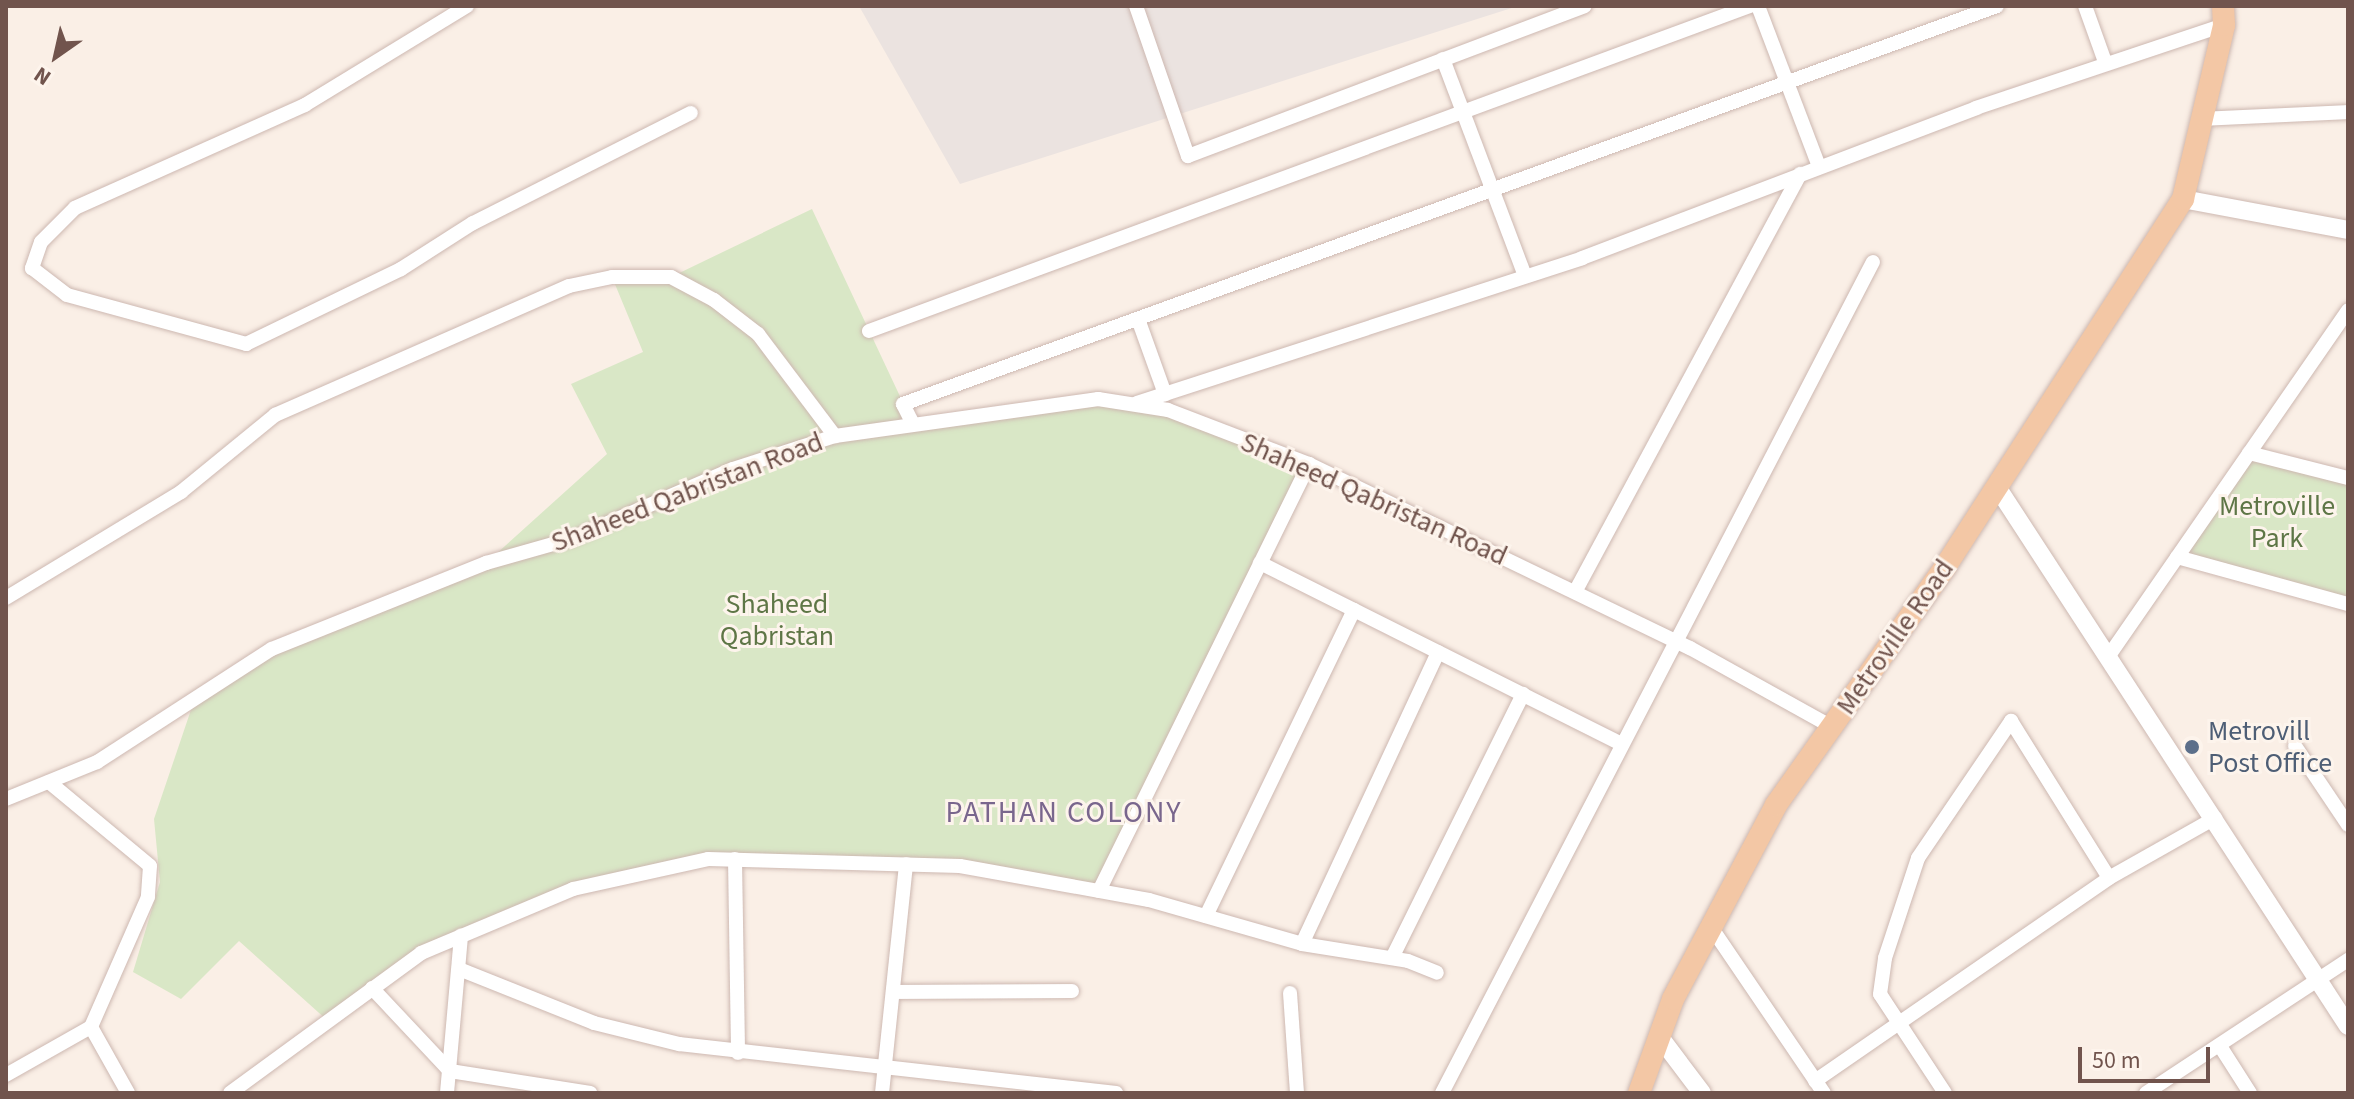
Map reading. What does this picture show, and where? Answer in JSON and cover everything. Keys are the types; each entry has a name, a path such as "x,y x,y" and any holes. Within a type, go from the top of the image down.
{"main road":[{"name":"Metroville Road","path":"1639,1093 1659,1036 1711,927 1776,805 1997,487 2183,199 2223,16"}],"street":[{"path":"467,6 305,105 75,208 41,242 32,268 67,295 246,344 401,269 473,223 691,113"},
{"path":"1136,6 1188,156 1585,6"},
{"path":"869,331 1750,6"},
{"path":"1758,6 1819,167"},
{"path":"913,424 903,404 1997,6"},
{"path":"2085,6 2105,62"},
{"path":"1132,404 1525,276 2223,16"},
{"path":"1443,59 1525,276"},
{"path":"2202,119 2348,112"},
{"path":"1575,592 1800,174"},
{"path":"2183,199 2348,230"},
{"path":"1442,1093 1673,640 1873,262"},
{"path":"6,598 181,492 275,415 450,333 569,286 612,277 671,277 714,300 758,334 835,436"},
{"path":"2108,657 2348,310"},
{"path":"1138,319 1165,394"},
{"name":"Shaheed Qabristan Road","path":"6,799 97,762 272,649 486,563 571,539 733,469 835,436 1098,399 1168,410 1309,464 1673,640 1832,727"},
{"path":"2249,453 2348,478"},
{"path":"1099,891 1309,464"},
{"path":"1997,487 2348,1026"},
{"path":"2177,557 2348,604"},
{"path":"1260,563 1620,743"},
{"path":"1206,916 1354,610"},
{"path":"1302,944 1438,652"},
{"path":"1392,958 1523,694"},
{"path":"1945,1093 1880,994 1885,958 1913,871 2011,721 2109,878"},
{"path":"2295,746 2348,825"},
{"path":"6,1075 91,1027 148,897 150,866 49,782"},
{"path":"1711,927 1820,1087 1899,1022 2109,878 2215,818"},
{"path":"230,1093 421,953 573,889 708,859 960,866 1099,891 1206,916 1302,944 1392,958 1437,973"},
{"path":"735,859 738,1053"},
{"path":"882,1093 906,864"},
{"path":"447,1093 461,936"},
{"path":"2146,1093 2320,982 2348,960"},
{"path":"459,969 594,1023 738,1053 885,1065 1116,1093"},
{"path":"372,988 450,1071 590,1093"},
{"path":"893,992 1072,991"},
{"path":"1290,993 1297,1093"},
{"path":"91,1027 128,1093"},
{"path":"1659,1036 1702,1093"},
{"path":"2220,1046 2250,1093"}],"shaded area":[{"path":"859,6 1518,6 960,184"}],"green space":[{"name":"Shaheed Qabristan","path":"812,209 913,424 1098,399 1168,410 1304,462 1099,891 960,866 708,859 573,889 421,953 328,1021 239,941 181,999 133,972 160,882 154,819 196,695 272,649 486,563 607,454 571,384 643,352 612,277 671,277"},
{"name":"Metroville Park","path":"2249,453 2348,478 2348,604 2177,557"}],"place":[{"name":"Metrovill Post Office","path":"2192,747"}],"district":[{"name":"PATHAN COLONY","path":"1064,813"}]}
